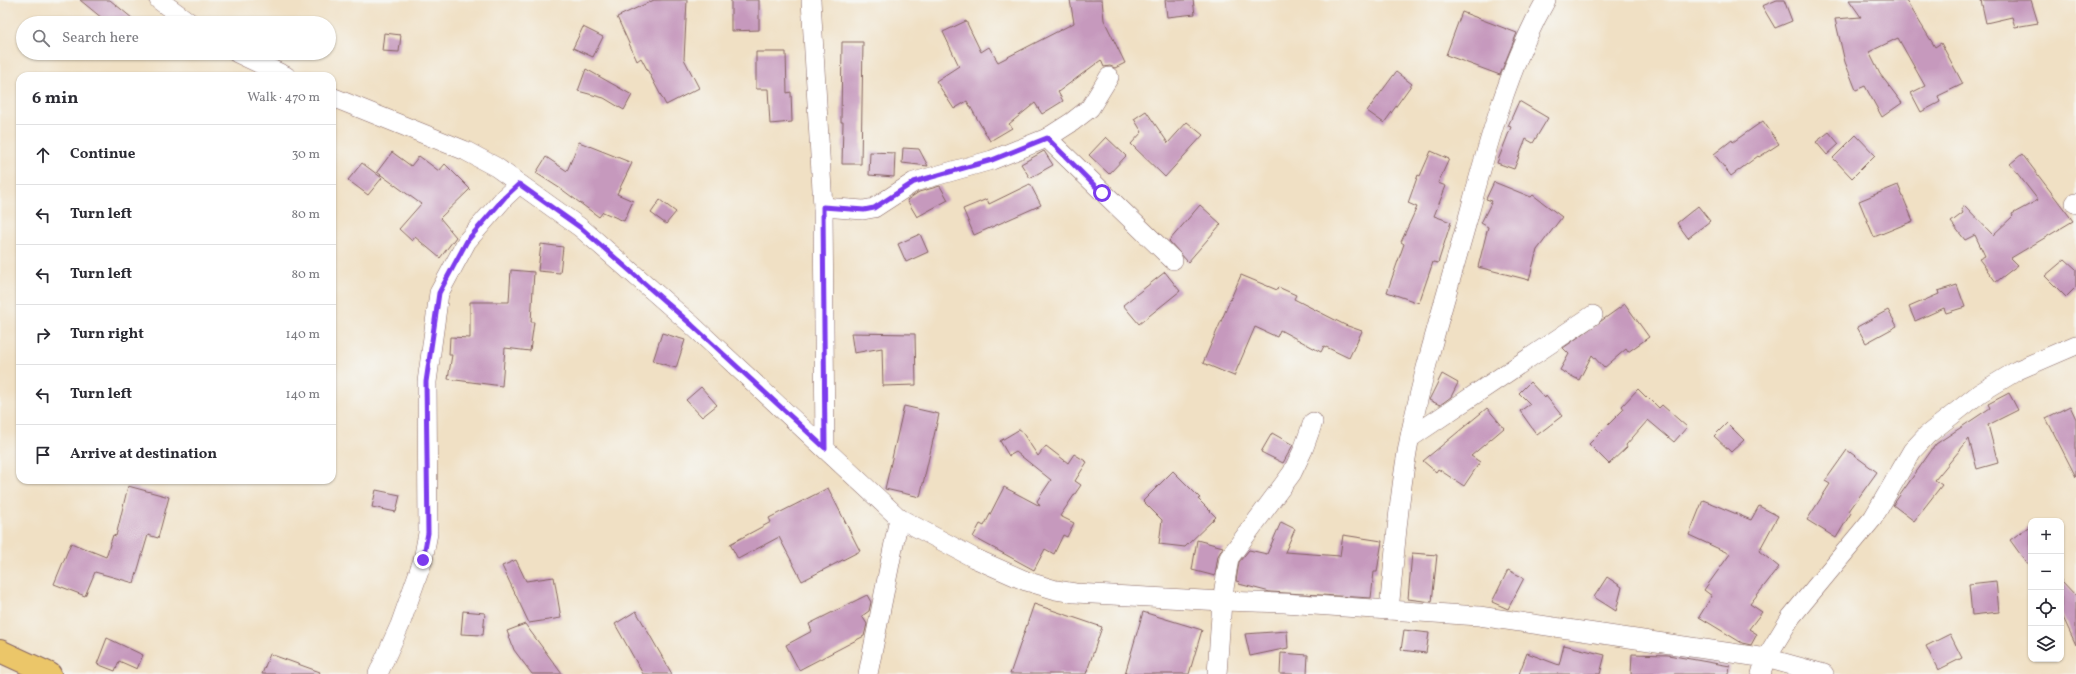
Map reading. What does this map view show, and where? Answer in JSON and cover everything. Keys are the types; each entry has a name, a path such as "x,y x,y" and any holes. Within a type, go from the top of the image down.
{"highway":[{"path":"0,651 50,674"}],"street":[{"path":"159,0 181,16"},
{"path":"811,0 823,207 825,448"},
{"path":"1389,610 1410,438 1423,382 1481,170 1513,70 1531,26 1546,0"},
{"path":"252,60 277,72"},
{"path":"823,207 864,210 874,208 914,182 992,160 1047,138 1090,108 1109,77"},
{"path":"336,99 466,151 496,168 581,228 692,325 899,518 974,558 1042,587 1075,593 1284,603 1479,616 1764,666 1824,674"},
{"path":"1047,138 1173,260"},
{"path":"378,674 400,625 420,567 428,533 426,382 439,293 467,241 505,197 519,184"},
{"path":"1410,438 1593,316"},
{"path":"1764,666 1791,617 1873,518 1912,451 1927,435 1980,393 2018,370 2076,345"},
{"path":"1217,674 1226,565 1232,551 1292,473 1303,450 1313,422"},
{"path":"868,674 899,518"}],"building":[{"path":"80,0 110,0 129,16 99,16"},
{"path":"654,0 687,0 684,59 699,88 666,105 641,58 637,61 617,17"},
{"path":"731,0 759,0 759,30 731,31"},
{"path":"1070,0 1102,0 1104,20 1125,63 1115,68 1110,66 1104,67 1101,60 1058,92 1063,101 1042,114 1035,103 1009,124 1012,128 990,141 967,101 954,109 936,81 959,66 943,32 966,21 981,52 989,47 998,62 1074,23"},
{"path":"1165,0 1193,0 1195,14 1167,17"},
{"path":"1777,0 1784,0 1792,21 1775,28 1762,6"},
{"path":"1849,0 1906,0 1935,47 1941,43 1963,84 1938,96 1940,102 1921,112 1911,93 1925,86 1898,38 1869,52 1880,74 1902,103 1882,117 1865,86 1856,90 1845,62 1835,19 1861,17"},
{"path":"1981,0 2031,0 2038,23 2015,27 2012,17 1986,23"},
{"path":"1462,12 1517,33 1500,75 1446,55"},
{"path":"583,27 603,37 593,57 573,48"},
{"path":"384,33 401,35 399,52 382,51"},
{"path":"842,42 863,42 861,164 842,164"},
{"path":"756,52 786,52 787,93 791,92 792,122 770,124 768,89 756,89"},
{"path":"586,69 632,95 624,110 604,98 578,91"},
{"path":"1396,72 1412,84 1384,123 1367,111"},
{"path":"1519,101 1548,118 1533,143 1526,139 1514,169 1497,163 1511,127 1508,126"},
{"path":"1146,111 1168,143 1187,122 1203,135 1165,177 1131,144 1142,132 1134,119"},
{"path":"1763,121 1779,144 1759,157 1758,156 1731,176 1714,154 1732,140 1733,142"},
{"path":"1829,132 1839,144 1827,155 1816,142"},
{"path":"1856,135 1875,155 1852,178 1833,158"},
{"path":"1106,137 1126,156 1109,174 1089,155"},
{"path":"579,142 632,163 617,194 633,201 624,221 603,212 599,217 564,191 536,173 546,157 567,171"},
{"path":"903,148 919,149 928,166 902,163"},
{"path":"1044,151 1053,165 1030,178 1021,164"},
{"path":"1431,151 1449,159 1438,183 1446,186 1434,216 1451,222 1438,263 1433,262 1419,303 1387,292 1404,244 1401,242 1417,207 1408,203 1418,175 1420,176"},
{"path":"392,152 411,166 419,156 439,171 445,164 470,189 440,218 456,237 440,258 415,237 412,241 399,229 421,204 377,172"},
{"path":"870,152 895,153 894,177 869,175"},
{"path":"2022,154 2073,221 2011,258 2018,265 1996,282 1979,259 1985,256 1975,235 1965,240 1951,222 1963,213 1961,209 1965,206 1993,235 2013,216 2012,214 2038,200 2010,164"},
{"path":"362,163 382,178 368,195 348,180"},
{"path":"1494,182 1531,197 1533,195 1562,217 1537,250 1529,280 1478,267 1488,227 1481,223 1492,201 1486,199"},
{"path":"1030,184 1041,205 974,235 963,209 987,199 989,204"},
{"path":"1898,185 1913,221 1874,237 1859,201"},
{"path":"940,186 948,200 917,217 907,200 919,192"},
{"path":"660,200 676,212 666,224 651,213"},
{"path":"1200,205 1221,224 1188,262 1169,241"},
{"path":"1698,206 1710,221 1688,238 1677,223"},
{"path":"920,234 928,252 906,262 898,244"},
{"path":"541,244 563,247 560,273 538,271"},
{"path":"2065,259 2076,269 2076,287 2066,297 2045,276"},
{"path":"511,270 534,272 531,322 534,322 530,351 505,348 502,386 448,379 452,355 449,355 450,337 470,338 470,302 509,302"},
{"path":"1165,272 1180,291 1139,324 1123,305"},
{"path":"1241,275 1277,290 1278,287 1296,295 1294,299 1345,325 1362,331 1349,358 1324,346 1321,352 1280,330 1277,337 1255,327 1234,376 1203,363"},
{"path":"1957,285 1965,307 1946,313 1944,308 1915,321 1909,307 1939,294 1938,291"},
{"path":"1625,304 1649,337 1628,352 1626,349 1604,368 1592,355 1579,380 1560,370 1569,354 1563,348"},
{"path":"1888,310 1897,326 1866,343 1857,327"},
{"path":"662,333 685,340 676,368 653,361"},
{"path":"851,333 915,334 916,385 883,386 882,348 854,353"},
{"path":"1442,374 1458,383 1451,397 1440,405 1429,400"},
{"path":"1530,382 1545,398 1546,396 1562,416 1537,435 1520,411 1530,404 1519,393"},
{"path":"701,387 717,405 702,417 686,400"},
{"path":"1638,389 1659,408 1662,405 1687,427 1674,442 1648,420 1626,445 1627,447 1609,464 1589,444 1624,409 1622,406"},
{"path":"2009,393 2018,410 1988,425 1998,463 1977,469 1969,439 1935,480 1942,485 1914,521 1893,505 1936,444 1990,408 1988,404"},
{"path":"904,406 939,414 920,497 885,489"},
{"path":"2070,406 2076,419 2076,477 2046,418"},
{"path":"1487,408 1504,428 1471,456 1480,462 1464,486 1438,469 1436,472 1423,461"},
{"path":"1727,423 1744,440 1731,452 1714,436"},
{"path":"1020,429 1038,456 1046,446 1068,463 1074,454 1087,462 1075,481 1081,485 1060,516 1074,523 1067,537 1063,535 1054,554 1045,549 1034,570 973,537 980,524 984,526 1004,487 1040,506 1037,501 1051,480 1016,452 1009,456 1000,441"},
{"path":"1272,433 1293,445 1283,463 1261,452"},
{"path":"1847,450 1877,472 1849,511 1851,513 1836,538 1807,520 1830,484 1825,481"},
{"path":"1173,471 1200,498 1198,499 1216,517 1185,547 1159,544 1162,520 1143,501"},
{"path":"128,486 169,497 158,538 148,535 134,583 95,572 85,596 54,584 71,543 106,557 113,535 116,536"},
{"path":"828,488 860,551 802,581 779,537 738,559 730,544 771,522 769,518"},
{"path":"376,490 400,495 396,512 372,507"},
{"path":"1703,500 1751,520 1759,506 1778,516 1759,551 1779,567 1750,604 1762,612 1749,629 1757,634 1751,645 1742,643 1699,617 1712,596 1704,590 1730,554 1689,535"},
{"path":"1281,522 1295,529 1285,552 1340,556 1343,535 1382,541 1377,572 1374,572 1371,598 1270,592 1239,584 1240,582 1236,581 1239,562 1249,550 1267,554"},
{"path":"2028,527 2028,565 2010,540"},
{"path":"1197,540 1223,547 1218,556 1215,576 1192,570"},
{"path":"1412,553 1437,555 1432,602 1408,599"},
{"path":"516,560 526,581 554,577 561,618 529,623 502,566"},
{"path":"1508,570 1524,578 1508,609 1492,602"},
{"path":"1607,577 1622,587 1616,611 1594,597"},
{"path":"1996,581 1999,612 1972,615 1969,584"},
{"path":"2064,583 2076,596 2076,645 2064,619"},
{"path":"867,595 871,602 869,611 862,616 867,624 864,636 799,670 786,645 812,631 809,624"},
{"path":"1034,604 1102,627 1086,674 1010,674"},
{"path":"463,611 485,613 483,635 461,634"},
{"path":"636,611 672,674 643,674 615,624"},
{"path":"1143,612 1202,630 1189,674 1125,674"},
{"path":"525,624 562,674 532,674 514,650 507,631"},
{"path":"1404,630 1429,633 1426,653 1401,650"},
{"path":"1287,631 1288,648 1250,656 1245,634"},
{"path":"1950,634 1962,658 1938,670 1926,646"},
{"path":"107,638 143,655 137,669 119,661 115,671 97,664"},
{"path":"1564,645 1605,655 1600,674 1519,674 1527,653 1559,665"},
{"path":"1281,653 1308,655 1307,674 1280,674"},
{"path":"270,654 320,672 319,674 262,674"},
{"path":"1632,654 1668,655 1730,666 1729,674 1631,674"}],"route":[{"path":"423,560 428,533 426,382 439,293 467,241 505,197 519,184 581,228 692,325 825,448 823,207 854,210 874,208 902,188 914,182 992,160 1047,138 1102,193"}]}
